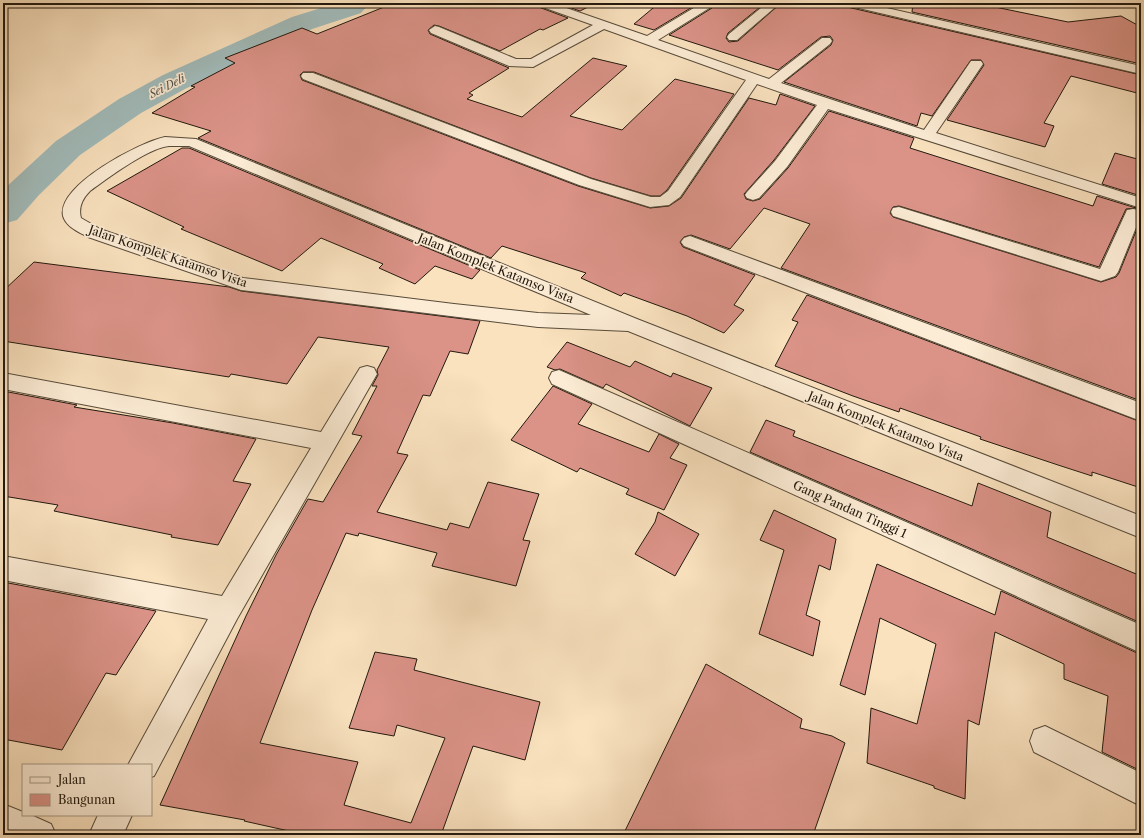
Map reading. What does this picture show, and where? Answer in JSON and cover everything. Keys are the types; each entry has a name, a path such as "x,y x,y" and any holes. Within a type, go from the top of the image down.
{"street":[{"path":"733,37 774,3"},
{"path":"850,3 1091,53 1141,58"},
{"path":"551,4 648,41 824,103 928,135 1138,211"},
{"path":"648,41 707,5"},
{"path":"936,12 1091,53 1141,70"},
{"path":"435,30 514,63 527,64 533,63 603,25"},
{"path":"771,84 826,41"},
{"path":"928,135 976,64"},
{"path":"308,76 585,182 650,202 659,203 668,200 674,194 754,78"},
{"path":"753,195 781,164 824,103"},
{"name":"Jalan Komplek Katamso Vista","path":"630,324 538,320 454,311 242,284 94,233 78,225 72,216 73,203 79,193 90,183 140,152 157,144 190,142 630,324 1141,527"},
{"path":"942,155 1138,211"},
{"path":"899,212 1101,275 1109,272 1138,211"},
{"path":"690,242 1141,412"},
{"path":"144,764 228,610 367,374"},
{"name":"Gang Pandan Tinggi 1","path":"559,378 1141,639"},
{"path":"3,381 328,442"},
{"path":"3,568 228,610"},
{"path":"1045,741 1141,790"},
{"path":"105,835 115,816"},
{"path":"3,820 40,835"}],"building":[{"path":"394,3 534,3 536,6 568,18 543,30 540,29 500,51 439,26 434,25 428,30 430,34 509,68 469,93 473,95 467,99 522,117 593,58 627,66 570,116 622,130 675,79 734,94 667,190 660,196 651,196 591,178 314,72 303,72 300,75 302,80 578,186 650,208 669,206 681,198 749,98 776,105 780,94 815,106 774,160 744,194 746,199 753,201 760,199 788,168 829,111 914,138 910,148 1093,206 1097,196 1136,208 1126,209 1099,267 899,206 893,207 890,213 893,217 1101,282 1116,277 1119,273 1141,219 1141,401 781,268 810,224 764,208 730,249 691,235 684,237 680,242 683,247 755,275 734,305 744,310 724,333 687,316 624,293 621,296 581,278 586,273 502,246 491,258 198,138 211,131 152,113 195,87 191,86 235,63 225,58 302,28 317,34"},
{"path":"557,3 596,3 580,11"},
{"path":"659,3 699,3 654,30 634,24"},
{"path":"713,3 765,3 728,33 726,38 729,42 738,41 781,3 830,3 1141,75 1141,94 1071,76 1044,123 1054,126 1045,147 947,120 984,65 981,60 971,60 932,116 921,113 917,126 784,82 831,45 833,40 830,36 821,37 778,70 669,35 712,8 714,5"},
{"path":"913,3 998,3 995,7 1068,22 1121,16 1141,27 1141,64 912,12"},
{"path":"182,148 189,148 480,270 472,279 435,266 415,284 379,268 383,264 321,238 282,271 181,229 184,227 107,191"},
{"path":"1115,153 1141,160 1141,196 1102,184"},
{"path":"34,262 229,287 241,291 480,321 468,354 450,351 430,396 423,395 397,453 408,455 377,512 447,530 450,523 469,528 488,482 539,494 523,540 530,541 516,586 432,566 437,553 359,533 358,536 346,533 312,610 260,743 358,762 344,805 411,823 445,738 397,725 394,736 349,728 375,652 417,659 414,670 540,702 525,760 473,746 441,835 307,835 244,821 245,820 160,805 246,616 276,555 308,499 323,502 362,436 352,434 377,386 372,386 378,375 377,370 389,347 318,337 287,384 231,374 229,377 3,341 3,291"},
{"path":"807,295 1141,422 1141,488 1092,472 1092,476 1058,465 980,439 981,437 900,408 899,412 775,366 798,322 792,320"},
{"path":"567,342 630,367 635,361 671,377 673,373 712,388 690,426 606,384 603,388 560,369 555,370 547,367"},
{"path":"553,386 592,404 578,424 649,452 659,434 679,444 670,458 687,465 664,510 626,494 629,489 580,468 577,472 511,440"},
{"path":"3,391 77,405 74,407 173,423 256,439 233,481 251,484 218,545 171,537 172,535 54,511 58,505 3,496"},
{"path":"766,420 795,431 793,436 972,506 978,483 1051,512 1047,537 1141,576 1141,623 750,452"},
{"path":"774,510 836,539 830,570 819,565 806,615 820,621 813,656 759,634 784,550 760,540"},
{"path":"658,512 699,534 675,576 635,554 655,522"},
{"path":"877,564 995,615 1001,591 1137,653 1141,721 1141,771 1102,752 1108,696 1064,679 1064,664 995,632 979,725 968,720 965,799 934,788 934,786 867,763 871,708 917,724 936,644 880,618 865,695 840,685"},
{"path":"3,582 156,611 116,675 106,673 62,750 3,739"},
{"path":"706,664 802,719 800,728 832,736 845,743 813,835 623,835"}],"waterway":[{"name":"Sei Deli","path":"3,212 26,187 68,148 130,106 174,82 302,23 352,7 357,3"}]}
